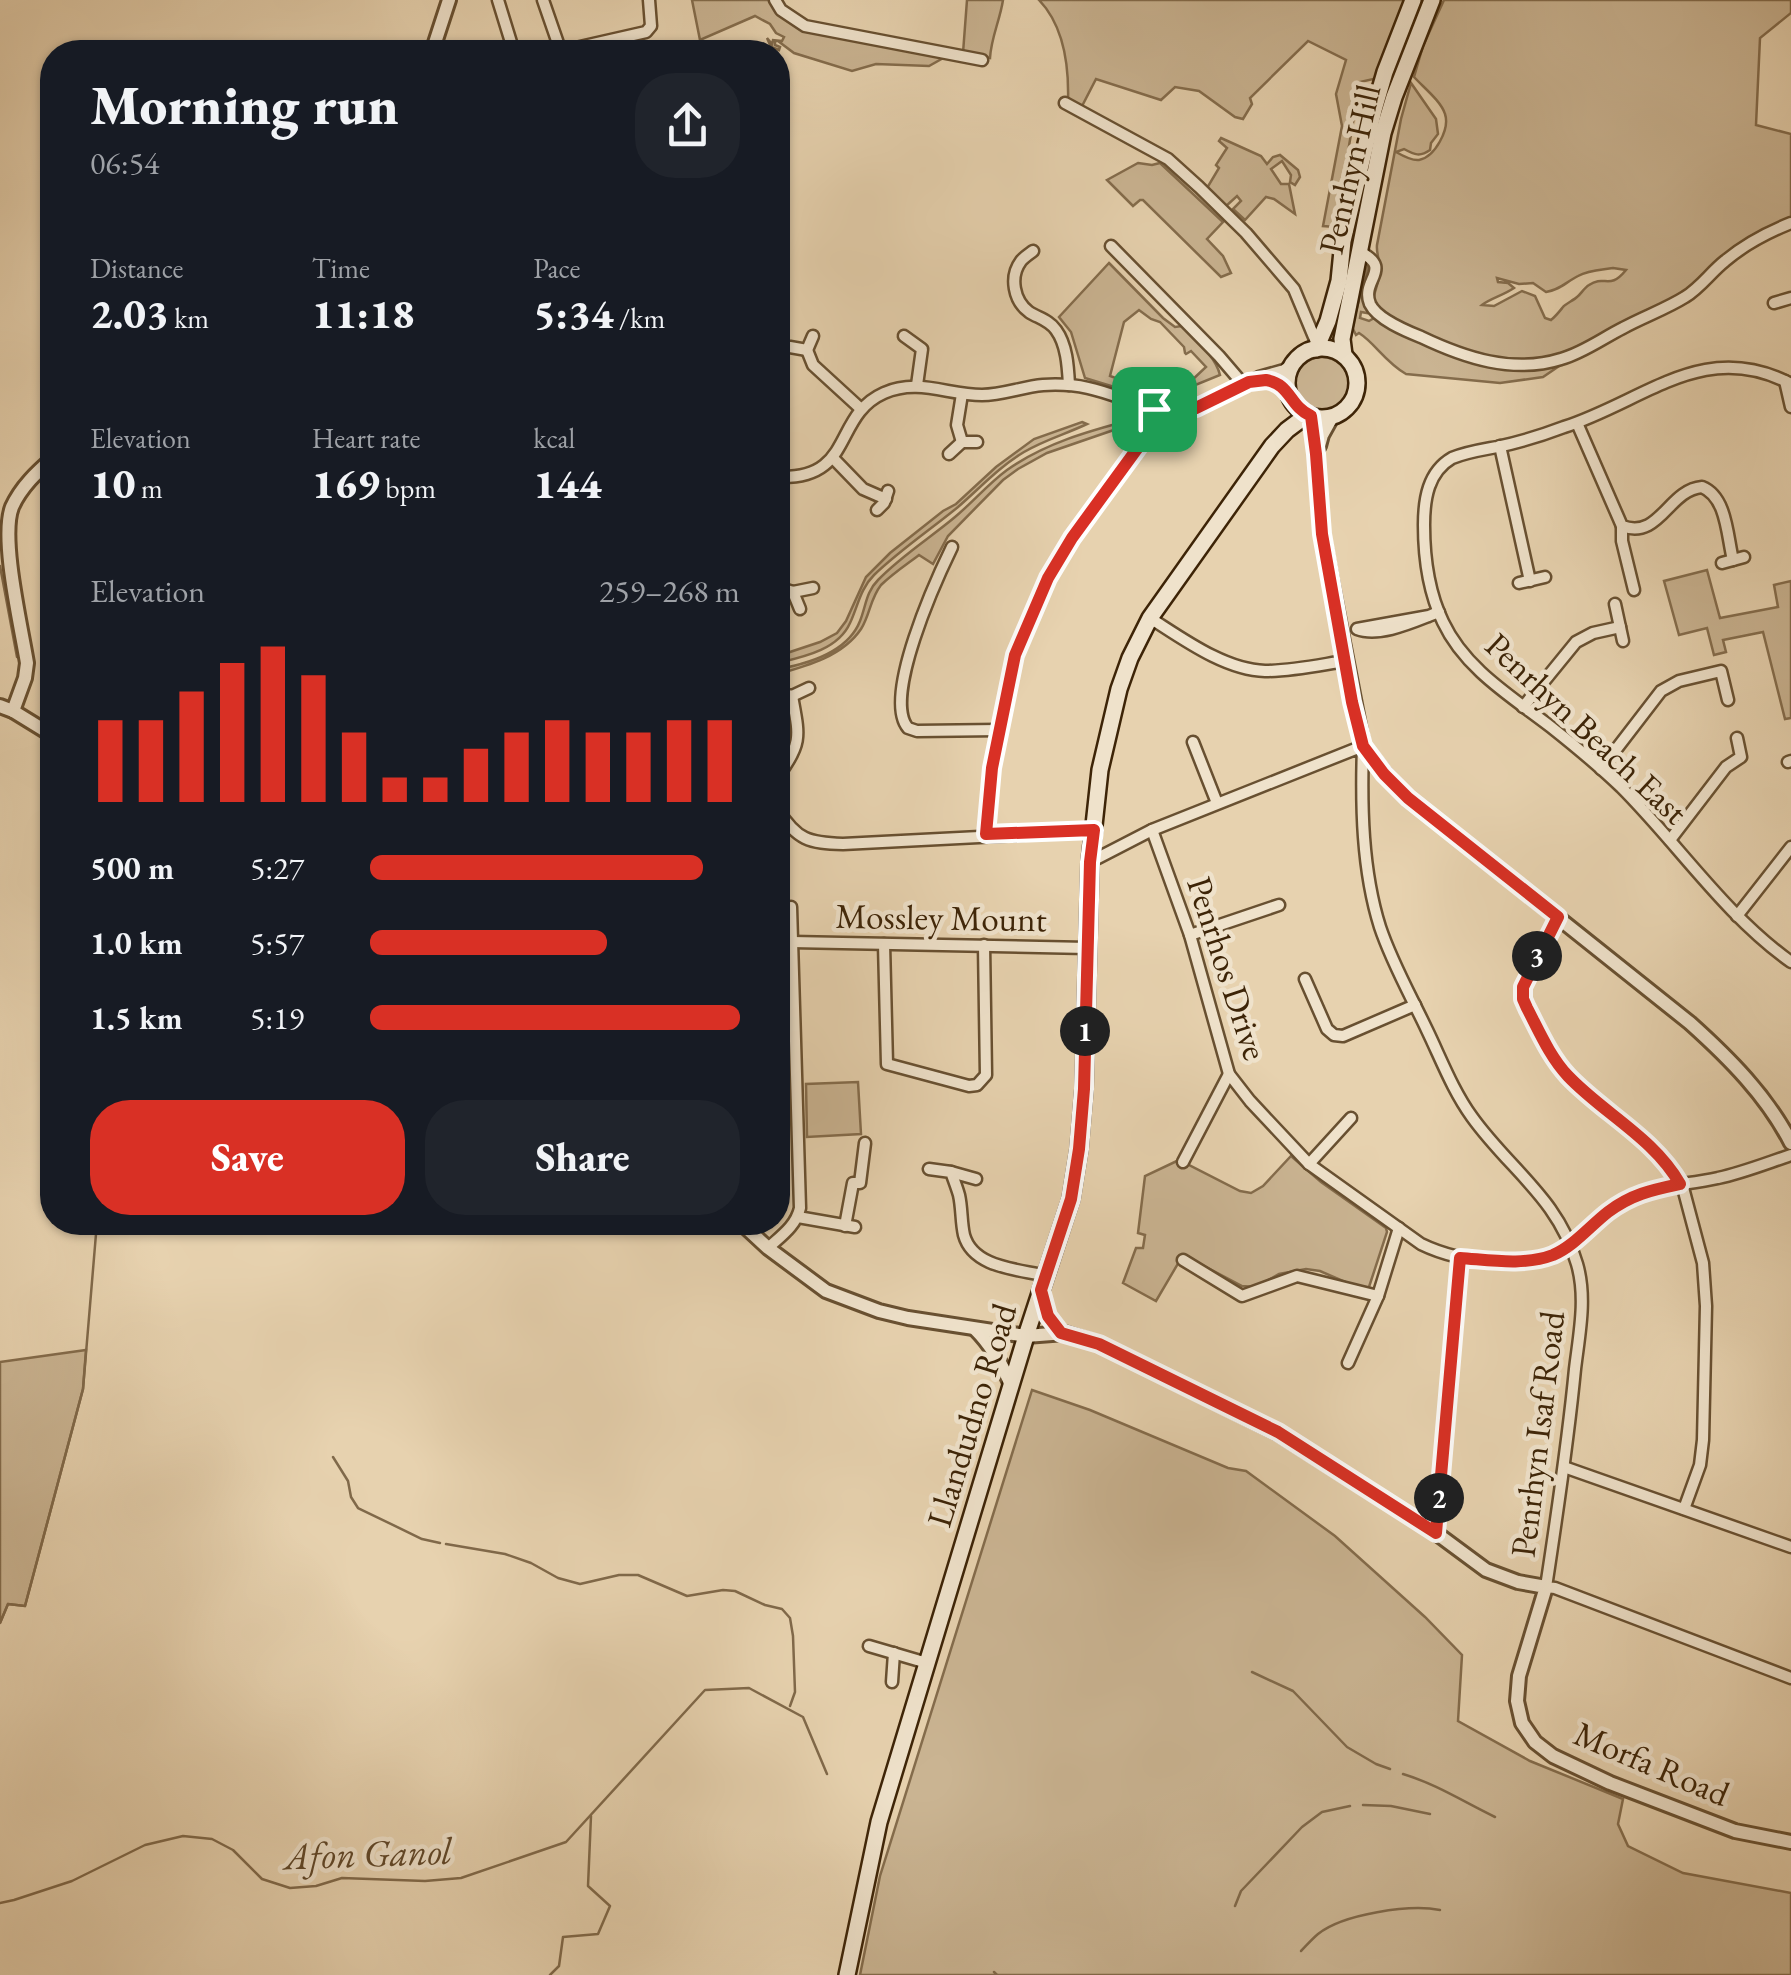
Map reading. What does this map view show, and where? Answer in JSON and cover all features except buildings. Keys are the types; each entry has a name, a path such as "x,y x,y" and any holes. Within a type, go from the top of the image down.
{"main road":[{"name":"Penrhyn Hill","path":"1316,347 1339,280 1374,110 1413,0"},
{"name":"Penrhyn Hill","path":"1344,355 1342,339 1383,133 1432,0"},
{"path":"1316,347 1344,355 1358,382 1348,408 1332,417 1309,416 1290,397 1288,374 1293,364 1316,347"},
{"name":"Llandudno Road","path":"847,1975 879,1822 1010,1386 1071,1199 1084,1089 1090,862 1100,770 1119,689 1150,618 1281,436 1293,409 1290,397"},
{"name":"Llandudno Road","path":"1281,436 1309,416"}],"street":[{"path":"436,40 449,0"},
{"path":"498,0 510,40"},
{"path":"542,0 556,40"},
{"path":"612,40 646,32 652,26 649,0"},
{"path":"775,0 781,10 805,26 982,60"},
{"path":"1065,103 1168,159 1246,233 1302,303 1316,347"},
{"path":"1360,252 1374,261 1376,272 1368,297 1380,315 1420,338 1473,358 1503,366 1532,366 1564,359 1686,296 1753,240 1791,223"},
{"path":"1112,246 1246,383"},
{"path":"1033,250 1021,261 1015,274 1015,289 1021,304 1056,330 1063,344 1069,384"},
{"path":"1774,303 1791,298"},
{"path":"1309,324 1328,321"},
{"path":"812,336 808,350 813,365 861,409"},
{"path":"904,336 928,346 917,385"},
{"path":"790,348 808,350"},
{"path":"790,477 811,474 833,458 861,409 885,392 917,385 987,396 1033,386 1069,384 1154,409 1196,408 1293,364"},
{"name":"Penrhyn Beach East","path":"1788,383 1755,369 1710,368 1679,377 1578,423 1464,453 1442,464 1429,486 1424,516 1426,568 1434,614 1474,666 1601,769 1670,840 1724,904 1791,962"},
{"path":"1246,383 1273,380 1290,397"},
{"path":"1788,383 1791,407"},
{"path":"962,394 957,424 962,442"},
{"path":"986,834 992,768 1015,655 1048,578 1072,538 1142,442 1154,409"},
{"path":"1309,416 1322,534 1363,746 1408,798 1718,1048 1746,1078 1791,1143"},
{"path":"1316,454 1332,417"},
{"path":"1578,423 1622,526 1625,577 1634,590"},
{"path":"949,454 962,442 977,442"},
{"path":"1500,446 1524,582 1545,577"},
{"path":"833,458 863,489 887,495 877,510"},
{"path":"40,469 13,505 7,531 27,663 25,678 6,708 40,729"},
{"path":"1622,526 1647,527 1682,492 1702,487 1716,496 1720,505 1733,560"},
{"path":"952,547 919,618 902,694 902,717 908,728 917,731 999,730"},
{"path":"790,591 812,588"},
{"path":"793,592 800,609"},
{"path":"1615,604 1623,641"},
{"path":"1340,632 1400,626 1434,614"},
{"path":"1150,618 1222,660 1262,671 1345,661"},
{"path":"1524,707 1576,642 1620,627"},
{"path":"1717,656 1728,700"},
{"path":"1601,769 1661,690 1678,680 1720,670"},
{"path":"790,760 798,728 792,696 809,688"},
{"path":"1670,840 1726,767 1742,763 1737,738"},
{"path":"1194,742 1217,803"},
{"path":"1090,862 1152,830 1363,746"},
{"name":"Penrhyn Isaf Road","path":"1363,746 1361,798 1373,896 1393,960 1470,1114 1556,1217 1582,1282 1564,1467 1546,1587"},
{"path":"790,826 812,843 843,844 1094,830"},
{"name":"Penrhos Drive","path":"1152,830 1190,936 1229,1074 1309,1164 1421,1244 1460,1258 1525,1261 1556,1254 1640,1192 1719,1178 1791,1155"},
{"path":"1737,916 1791,848"},
{"path":"1190,936 1278,905"},
{"path":"790,1226 798,1218 800,1208 791,907"},
{"path":"1558,917 1523,987 1523,999 1558,1064 1570,1078 1671,1168 1681,1184 1704,1263 1704,1440 1700,1465 1684,1509"},
{"name":"Mossley Mount","path":"792,942 1088,948"},
{"path":"884,944 886,1064 969,1086 986,1074 984,945"},
{"path":"1305,986 1334,1035 1344,1036 1416,1005"},
{"path":"1183,1162 1229,1074"},
{"path":"1309,1164 1352,1118"},
{"path":"798,1218 850,1227 853,1183 860,1184 865,1143"},
{"path":"929,1168 976,1179"},
{"path":"951,1172 969,1248 988,1262 1043,1283 1048,1316 1061,1333"},
{"path":"1348,1363 1378,1296 1399,1228"},
{"path":"754,1235 826,1291 851,1302 908,1318 1026,1336 1061,1333 1099,1344 1278,1432 1436,1533 1486,1570 1518,1582 1554,1588 1791,1678"},
{"path":"768,1248 781,1235"},
{"path":"1436,1533 1460,1258"},
{"path":"1183,1260 1242,1296 1297,1276 1378,1296"},
{"path":"974,1328 1003,1366 1010,1386"},
{"path":"1564,1467 1791,1547"},
{"name":"Morfa Road","path":"1546,1587 1519,1676 1517,1701 1522,1723 1535,1742 1552,1756 1628,1790 1735,1831 1791,1842"},
{"path":"869,1646 927,1663"},
{"path":"892,1682 894,1654"}],"shaded area":[{"path":"692,0 772,0 809,31 878,41 945,57 929,66 876,64 852,71 794,53 790,40 782,40 784,37 770,24 755,16 700,40"},
{"path":"967,0 1003,0 990,58 963,53"},
{"path":"1039,0 1408,0 1378,78 1360,82 1335,227 1323,226 1342,126 1336,94 1346,60 1308,41 1250,98 1252,104 1243,119 1199,91 1175,87 1161,100 1096,79 1081,108 1068,101 1063,47 1054,22"},
{"path":"1444,0 1791,0 1791,13 1760,38 1756,125 1791,134 1791,219 1691,289 1580,347 1542,361 1507,363 1419,333 1384,314 1373,300 1380,273 1377,245 1401,119 1411,83 1436,119 1438,134 1430,150 1423,154 1404,149 1396,152 1413,160 1425,158 1436,148 1445,127 1443,109 1414,77","holes":["1626,270 1615,280 1589,285 1551,320 1545,318 1535,296 1522,291 1494,306 1482,305 1514,288 1497,278 1533,283 1546,292 1586,272"]},
{"path":"1221,138 1261,156 1267,164 1280,155 1298,170 1300,177 1295,185 1282,161 1271,169 1281,184 1289,184 1295,214 1266,197 1245,220 1233,209 1241,201 1237,196 1225,207 1207,188 1227,148 1219,141"},
{"path":"1138,163 1160,163 1223,222 1207,239 1223,256 1231,273 1221,277 1143,200 1133,206 1107,180"},
{"path":"1369,261 1369,306 1360,318 1369,321 1376,317 1443,350 1496,367 1528,369 1568,360 1543,377 1500,383 1406,374 1365,337 1356,335 1352,327"},
{"path":"1109,263 1163,318 1175,327 1182,326 1199,343 1220,375 1193,386 1190,382 1206,367 1191,351 1186,354 1160,322 1139,310 1124,322 1110,376 1127,382 1124,390 1085,378 1071,332 1059,317"},
{"path":"1322,357 1341,365 1349,384 1341,403 1322,411 1303,403 1295,384 1303,365"},
{"path":"1137,421 1047,453 1018,469 948,536 933,564 919,555 881,585 861,629 845,646 812,663 790,670 790,666 814,660 846,641 860,621 878,580 993,481 1052,445"},
{"path":"1082,422 1087,424 1039,444 998,471 874,575 837,640 819,651 790,660 790,652 837,633 866,577 890,553 1034,439"},
{"path":"1707,570 1720,618 1778,607 1774,585 1791,581 1791,718 1785,719 1763,632 1723,640 1726,652 1714,655 1707,628 1679,635 1664,581"},
{"path":"858,1082 861,1134 807,1137 806,1084"},
{"path":"1291,1156 1386,1228 1369,1287 1359,1288 1306,1269 1279,1274 1256,1287 1242,1286 1183,1255 1156,1301 1123,1283 1136,1248 1143,1248 1145,1235 1138,1233 1145,1176 1179,1160 1251,1193 1263,1186"},
{"path":"86,1350 83,1389 25,1606 8,1604 0,1623 0,1362"},
{"path":"1032,1390 1228,1468 1246,1471 1335,1536 1462,1655 1458,1721 1530,1761 1623,1799 1618,1824 1628,1846 1683,1873 1791,1893 1791,1975 860,1975 880,1876"}],"waterway":[{"path":"0,566 17,657"},
{"path":"0,1623 8,1604 25,1606 83,1389 96,1235"},
{"path":"333,1457 358,1508 422,1539 440,1543"},
{"path":"446,1544 505,1554 580,1584 638,1575 687,1596 735,1591 782,1609 790,1618 793,1636 795,1692 790,1706"},
{"path":"1252,1672 1293,1691 1347,1747 1390,1769"},
{"name":"Afon Ganol","path":"0,1903 72,1881 145,1845 183,1836 212,1839 233,1850 262,1879 290,1888 342,1878 461,1878 566,1842 705,1690 749,1688 803,1717 827,1774"},
{"path":"1403,1774 1495,1817"},
{"path":"1363,1805 1430,1814"},
{"path":"1235,1906 1241,1891 1302,1827 1322,1812 1350,1806"},
{"path":"550,1975 559,1966 563,1937 598,1934 610,1906 588,1886 591,1816"},
{"path":"1301,1951 1318,1934 1343,1921 1412,1908 1440,1910"},
{"name":"Afon Ganol","path":"994,1972 997,1975"}],"route":[{"path":"1273,380 1282,385 1301,412 1311,416 1322,534 1363,746 1408,798 1558,917 1523,987 1527,1008 1570,1078 1671,1168 1680,1184 1640,1192 1556,1254 1525,1261 1460,1258 1436,1533 1278,1432 1099,1344 1061,1333 1048,1316 1041,1290 1071,1199 1079,1149 1094,830 986,834 992,768 1015,655 1048,578 1072,538 1142,442 1154,409 1196,408 1249,382 1273,380"}]}
